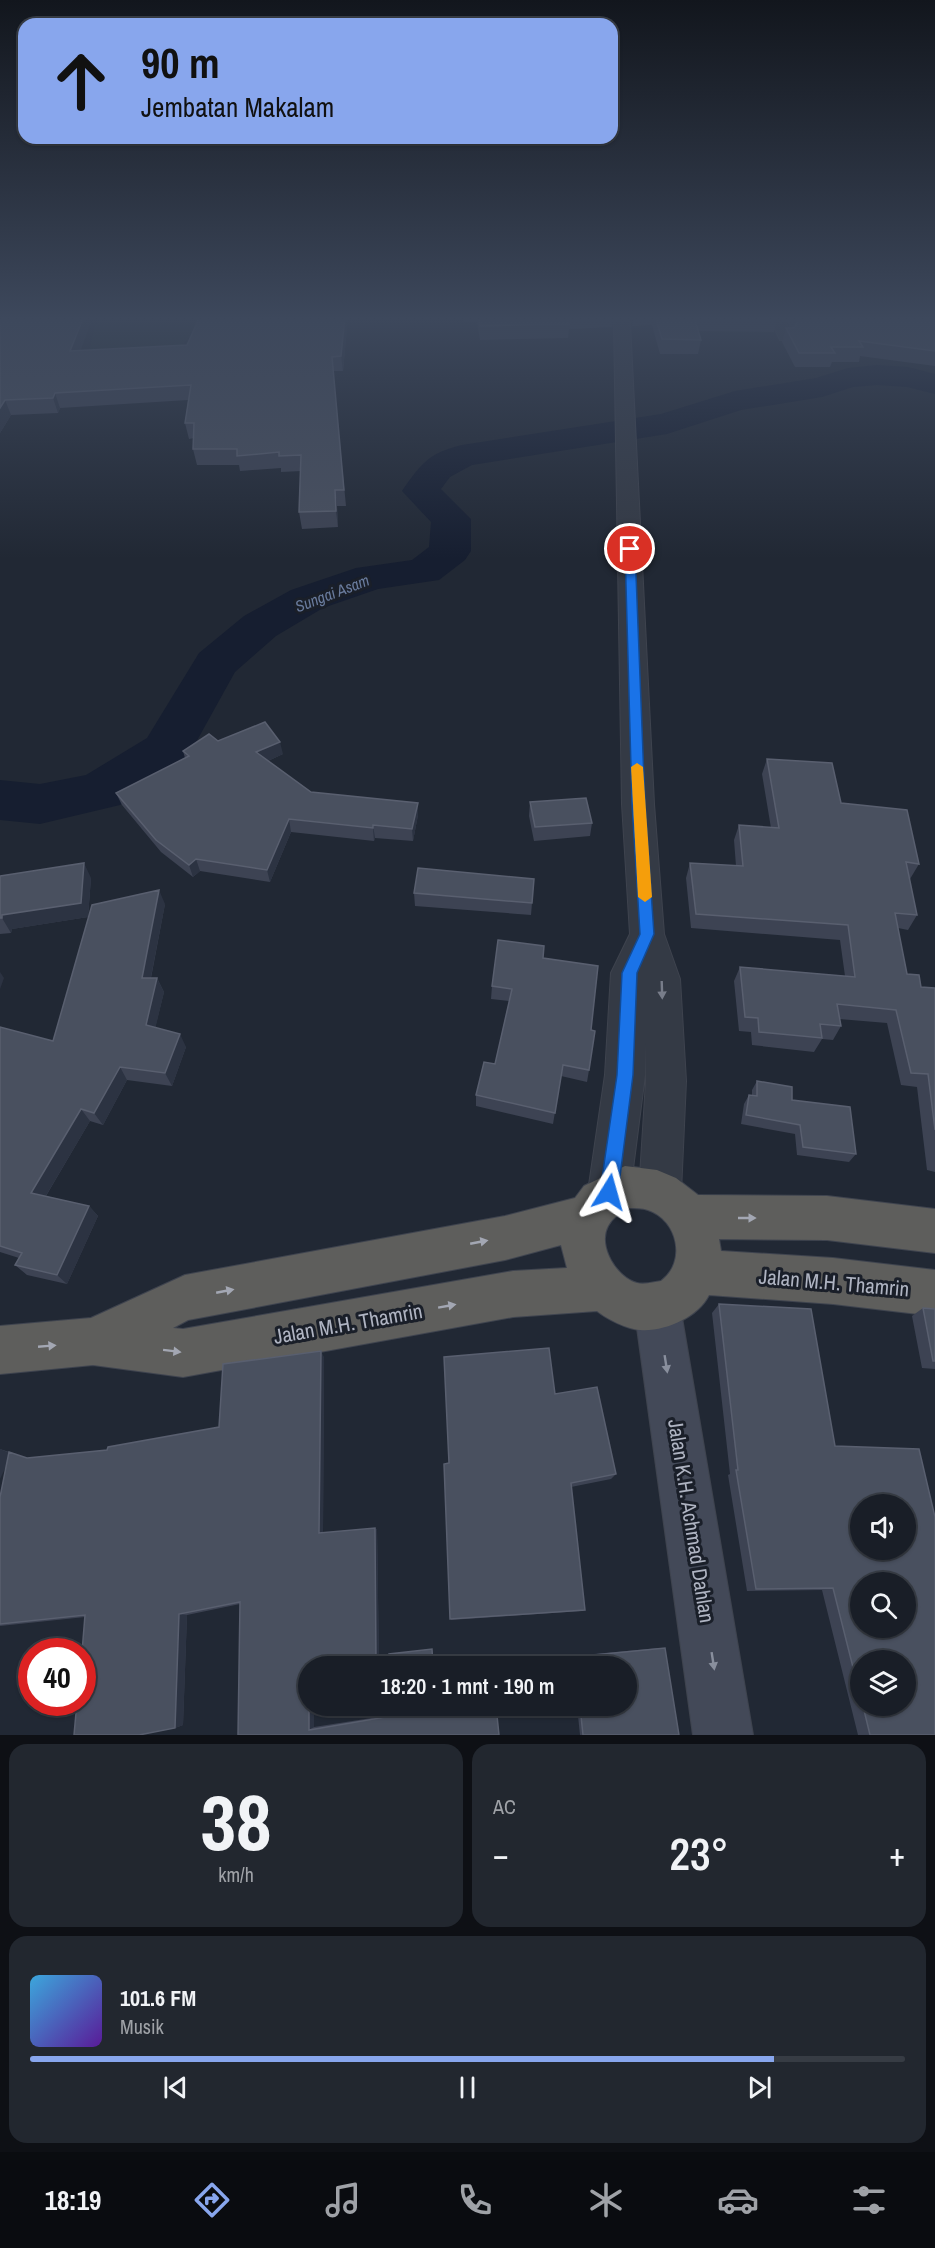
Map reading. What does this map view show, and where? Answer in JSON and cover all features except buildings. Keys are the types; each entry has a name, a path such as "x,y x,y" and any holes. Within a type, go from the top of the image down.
{"highway":[{"path":"625,1187 642,1187 674,1205 697,1235 700,1253 697,1272 688,1288 674,1300 657,1306 638,1306 620,1300 603,1288 591,1272 584,1253 582,1235 598,1205 625,1187"},
{"name":"Jalan M.H. Thamrin","path":"93,1341 185,1298 505,1238 598,1205"},
{"path":"674,1205 827,1218 935,1231"},
{"name":"Jalan M.H. Thamrin","path":"697,1272 833,1281 935,1293"},
{"name":"Jalan M.H. Thamrin","path":"0,1350 93,1341 183,1353 513,1294 603,1288"}],"main road":[{"name":"Jalan K.H. Achmad Dahlan","path":"657,1306 723,1735"}],"street":[{"path":"625,397 638,804 647,934 662,980 674,1205"},
{"path":"598,1205 625,1075 629,973 647,934"}],"waterway":[{"name":"Sungai Asam","path":"0,800 40,804 101,791 166,751 216,664 260,626 307,599 371,577 424,571 450,551 451,519 421,491 436,469 462,456 667,424 735,401 760,397"}],"slow traffic":[{"path":"637,767 645,897"}],"route":[{"path":"609,1192 625,1075 629,973 647,934 638,804 630,549"}]}
